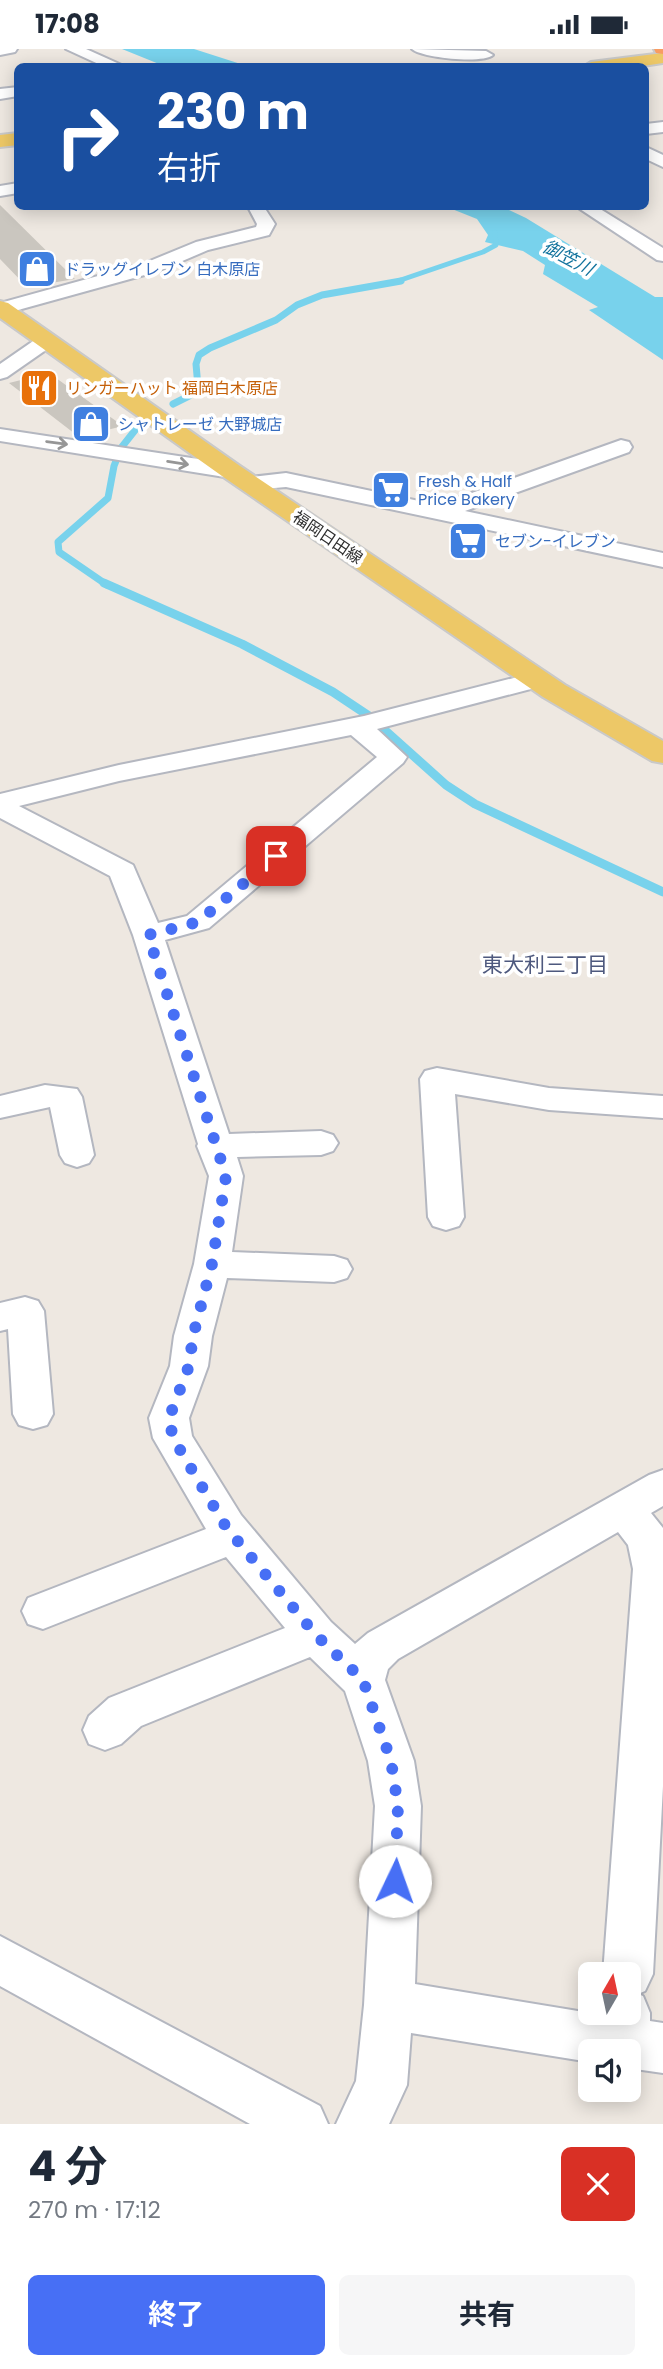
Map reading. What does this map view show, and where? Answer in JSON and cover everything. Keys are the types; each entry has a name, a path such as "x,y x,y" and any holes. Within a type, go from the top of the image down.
{"main road":[{"path":"623,63 663,58"},
{"name":"福岡日田線","path":"5,317 46,341 537,680 663,754"}],"street":[{"path":"0,51 10,49"},
{"path":"73,49 109,63"},
{"path":"419,49 486,55"},
{"path":"5,317 152,267 202,246 263,231 267,224 258,210"},
{"path":"591,210 663,256"},
{"path":"628,234 651,230"},
{"path":"0,373 46,341"},
{"path":"0,435 119,453 240,477 286,480 663,560"},
{"path":"441,512 621,447"},
{"path":"0,805 119,773 368,723 537,680"},
{"path":"148,935 198,922 393,757 368,723"},
{"path":"0,805 122,871 148,935 214,1146 226,1176 212,1264 193,1336 189,1366 169,1418 173,1438 234,1536 316,1635 363,1680 391,1761 398,1806 389,2004 382,2085 362,2124"},
{"path":"446,1217 437,1079 511,1095 608,1106 663,1107"},
{"path":"0,1107 45,1096 65,1097 77,1154"},
{"path":"214,1146 321,1143"},
{"path":"212,1264 334,1269"},
{"path":"0,1317 25,1311 33,1414"},
{"path":"363,1680 368,1658 383,1646 663,1486"},
{"path":"624,1510 648,1539 654,1569 629,1962"},
{"path":"43,1611 234,1536"},
{"path":"105,1730 125,1712 316,1635"},
{"path":"0,1960 302,2124"},
{"path":"389,2004 637,2034"}],"water":[{"path":"122,49 194,49 238,63 157,63"},
{"name":"御笠川","path":"454,210 509,210 655,297 663,297 663,360 589,310 598,307 543,274 545,265 523,251 485,242 488,235 477,219"}],"building":[{"name":"ドラッグイレブン 白木原店","path":"0,205 75,279 27,287 0,259"},
{"path":"49,373 123,426 79,437 9,383"}],"waterway":[{"path":"394,282 483,252 496,245 495,232"},
{"path":"394,282 401,281"},
{"path":"173,404 189,396 198,387 196,364 199,355 210,348 276,320 297,305 322,295 394,282"},
{"path":"104,583 59,552 58,542 108,498 114,466 121,448 136,429"},
{"path":"104,583 242,644 333,692 369,716 446,785 475,804 663,892"}],"place":[{"name":"ドラッグイレブン 白木原店","path":"37,269"},
{"name":"リンガーハット 福岡白木原店","path":"39,388"},
{"name":"シャトレーゼ 大野城店","path":"91,424"},
{"name":"Fresh & Half Price Bakery","path":"391,490"},
{"name":"セブン-イレブン","path":"468,541"}],"district":[{"name":"東大利三丁目","path":"545,965"}],"route":[{"path":"276,856 198,922 148,935 214,1146 226,1176 212,1264 193,1336 189,1366 169,1418 173,1438 226,1527 298,1610 316,1635 343,1664 363,1680 391,1761 398,1806 395,1881"}]}
